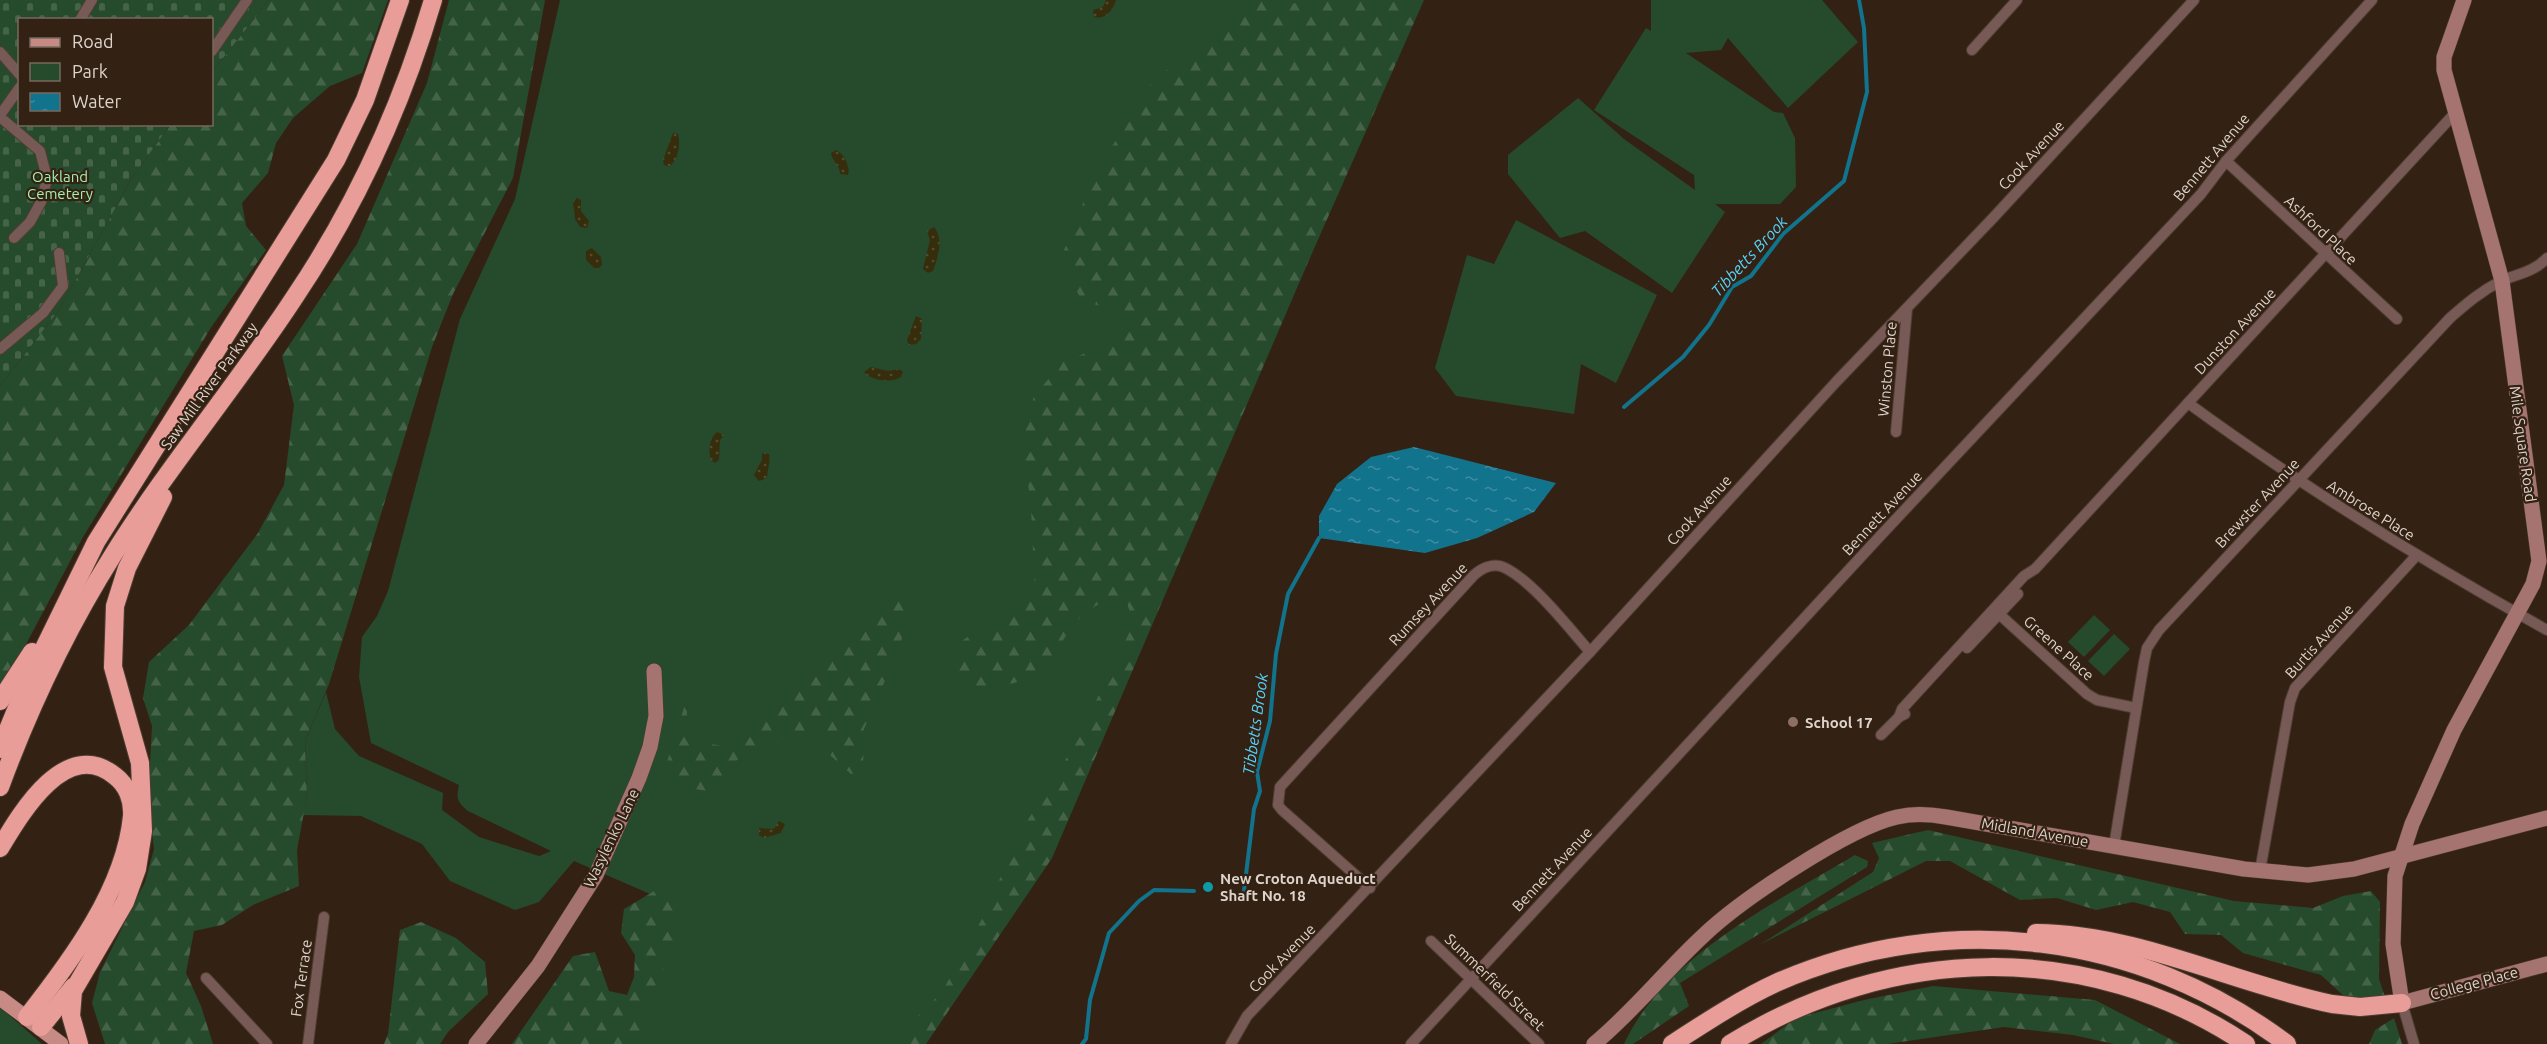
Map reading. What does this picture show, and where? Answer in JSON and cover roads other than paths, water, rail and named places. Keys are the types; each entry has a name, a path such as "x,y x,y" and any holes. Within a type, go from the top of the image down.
{"highway":[{"name":"Saw Mill River Parkway","path":"0,749 63,606 91,551 139,471 295,230 336,160 365,100 400,0"},
{"name":"Saw Mill River Parkway","path":"0,787 32,708 79,612 120,544 296,295 360,186 399,100 433,0"},
{"path":"79,1044 70,1005 73,991 125,902 137,868 143,831 140,763 113,667 115,606 127,568 196,435"},
{"path":"0,701 63,606"},
{"path":"0,848 42,789 66,769 86,765 100,767 118,778 127,790 132,806 131,822 107,894 79,948 34,1022"},
{"path":"1672,1044 1761,991 1816,968 1898,946 1987,940 2030,933 2089,937 2151,951 2332,1005 2360,1007 2402,1002"},
{"path":"1987,940 2070,948 2156,970 2216,998 2287,1044"},
{"path":"1730,1044 1788,1012 1849,988 1911,974 1995,967 2056,970 2119,983 2186,1009 2246,1044"},
{"path":"34,1022 85,971"}],"main road":[{"path":"0,998 61,1044"}],"street":[{"path":"81,18 92,0"},
{"path":"213,50 248,0"},
{"path":"1972,50 2017,0"},
{"name":"Cook Avenue","path":"1231,1044 1247,1016 1590,652 1842,375 1907,309 2194,0"},
{"name":"Bennett Avenue","path":"1411,1044 2201,194 2226,161 2372,0"},
{"name":"Mile Square Road","path":"2414,1044 2402,1002 2394,959 2392,929 2395,876 2414,817 2438,764 2538,568 2538,546 2502,281 2448,89 2444,57 2464,0"},
{"path":"0,52 18,73"},
{"path":"14,238 30,222 42,200 47,178 40,151 0,116 18,90"},
{"name":"Dunston Avenue","path":"1899,717 1902,709 2024,576 2035,569 2456,112"},
{"name":"Ashford Place","path":"2226,161 2397,320"},
{"path":"0,349 43,313 63,286 59,253"},
{"name":"Brewster Avenue","path":"2114,846 2144,662 2152,639 2164,623 2450,318 2478,294 2502,281 2532,270 2547,258"},
{"name":"Winston Place","path":"1896,432 1907,309"},
{"name":"Ambrose Place","path":"2188,403 2298,482 2416,556 2547,630"},
{"path":"2538,568 2547,553"},
{"name":"Burtis Avenue","path":"2260,871 2290,702 2295,688 2416,556"},
{"name":"Rumsey Avenue","path":"1370,888 1278,805 1280,788 1481,569 1492,566 1503,567 1520,579 1590,652"},
{"name":"Dunston Avenue","path":"1881,735 1899,717 1906,714 1999,614 2029,581 2035,569"},
{"name":"Greene Place","path":"1999,614 2087,694 2097,700 2136,708"},
{"name":"Wasylenko Lane","path":"476,1044 538,966 596,875 639,778 650,747 656,716 654,671"},
{"name":"Midland Avenue","path":"1594,1044 1627,1015 1715,925 1802,865 1858,832 1883,821 1909,815 1934,815 2260,871 2293,875 2323,875 2402,858 2547,818"},
{"name":"Fox Terrace","path":"308,1044 324,917"},
{"name":"Summerfield Street","path":"1431,941 1539,1044"},
{"name":"College Place","path":"2402,1002 2547,964"},
{"path":"206,978 267,1044"}],"water":[{"path":"1414,447 1556,483 1534,512 1477,538 1425,553 1319,538 1319,516 1337,484 1371,457"}],"waterway":[{"name":"Tibbetts Brook","path":"1624,407 1683,357 1709,325 1732,287 1751,276 1783,234 1844,181 1867,92 1864,28 1859,0"},
{"name":"Tibbetts Brook","path":"1221,895 1243,899 1254,809 1260,791 1257,772 1270,721 1276,654 1288,594 1319,538"},
{"name":"Tibbetts Brook","path":"1082,1044 1086,1039 1090,1000 1109,933 1139,901 1154,890 1194,891"}],"place":[{"name":"School 17","path":"1793,722"},
{"name":"New Croton Aqueduct Shaft No. 18","path":"1208,887"}],"park label":[{"name":"Oakland Cemetery","path":"60,184"}]}
